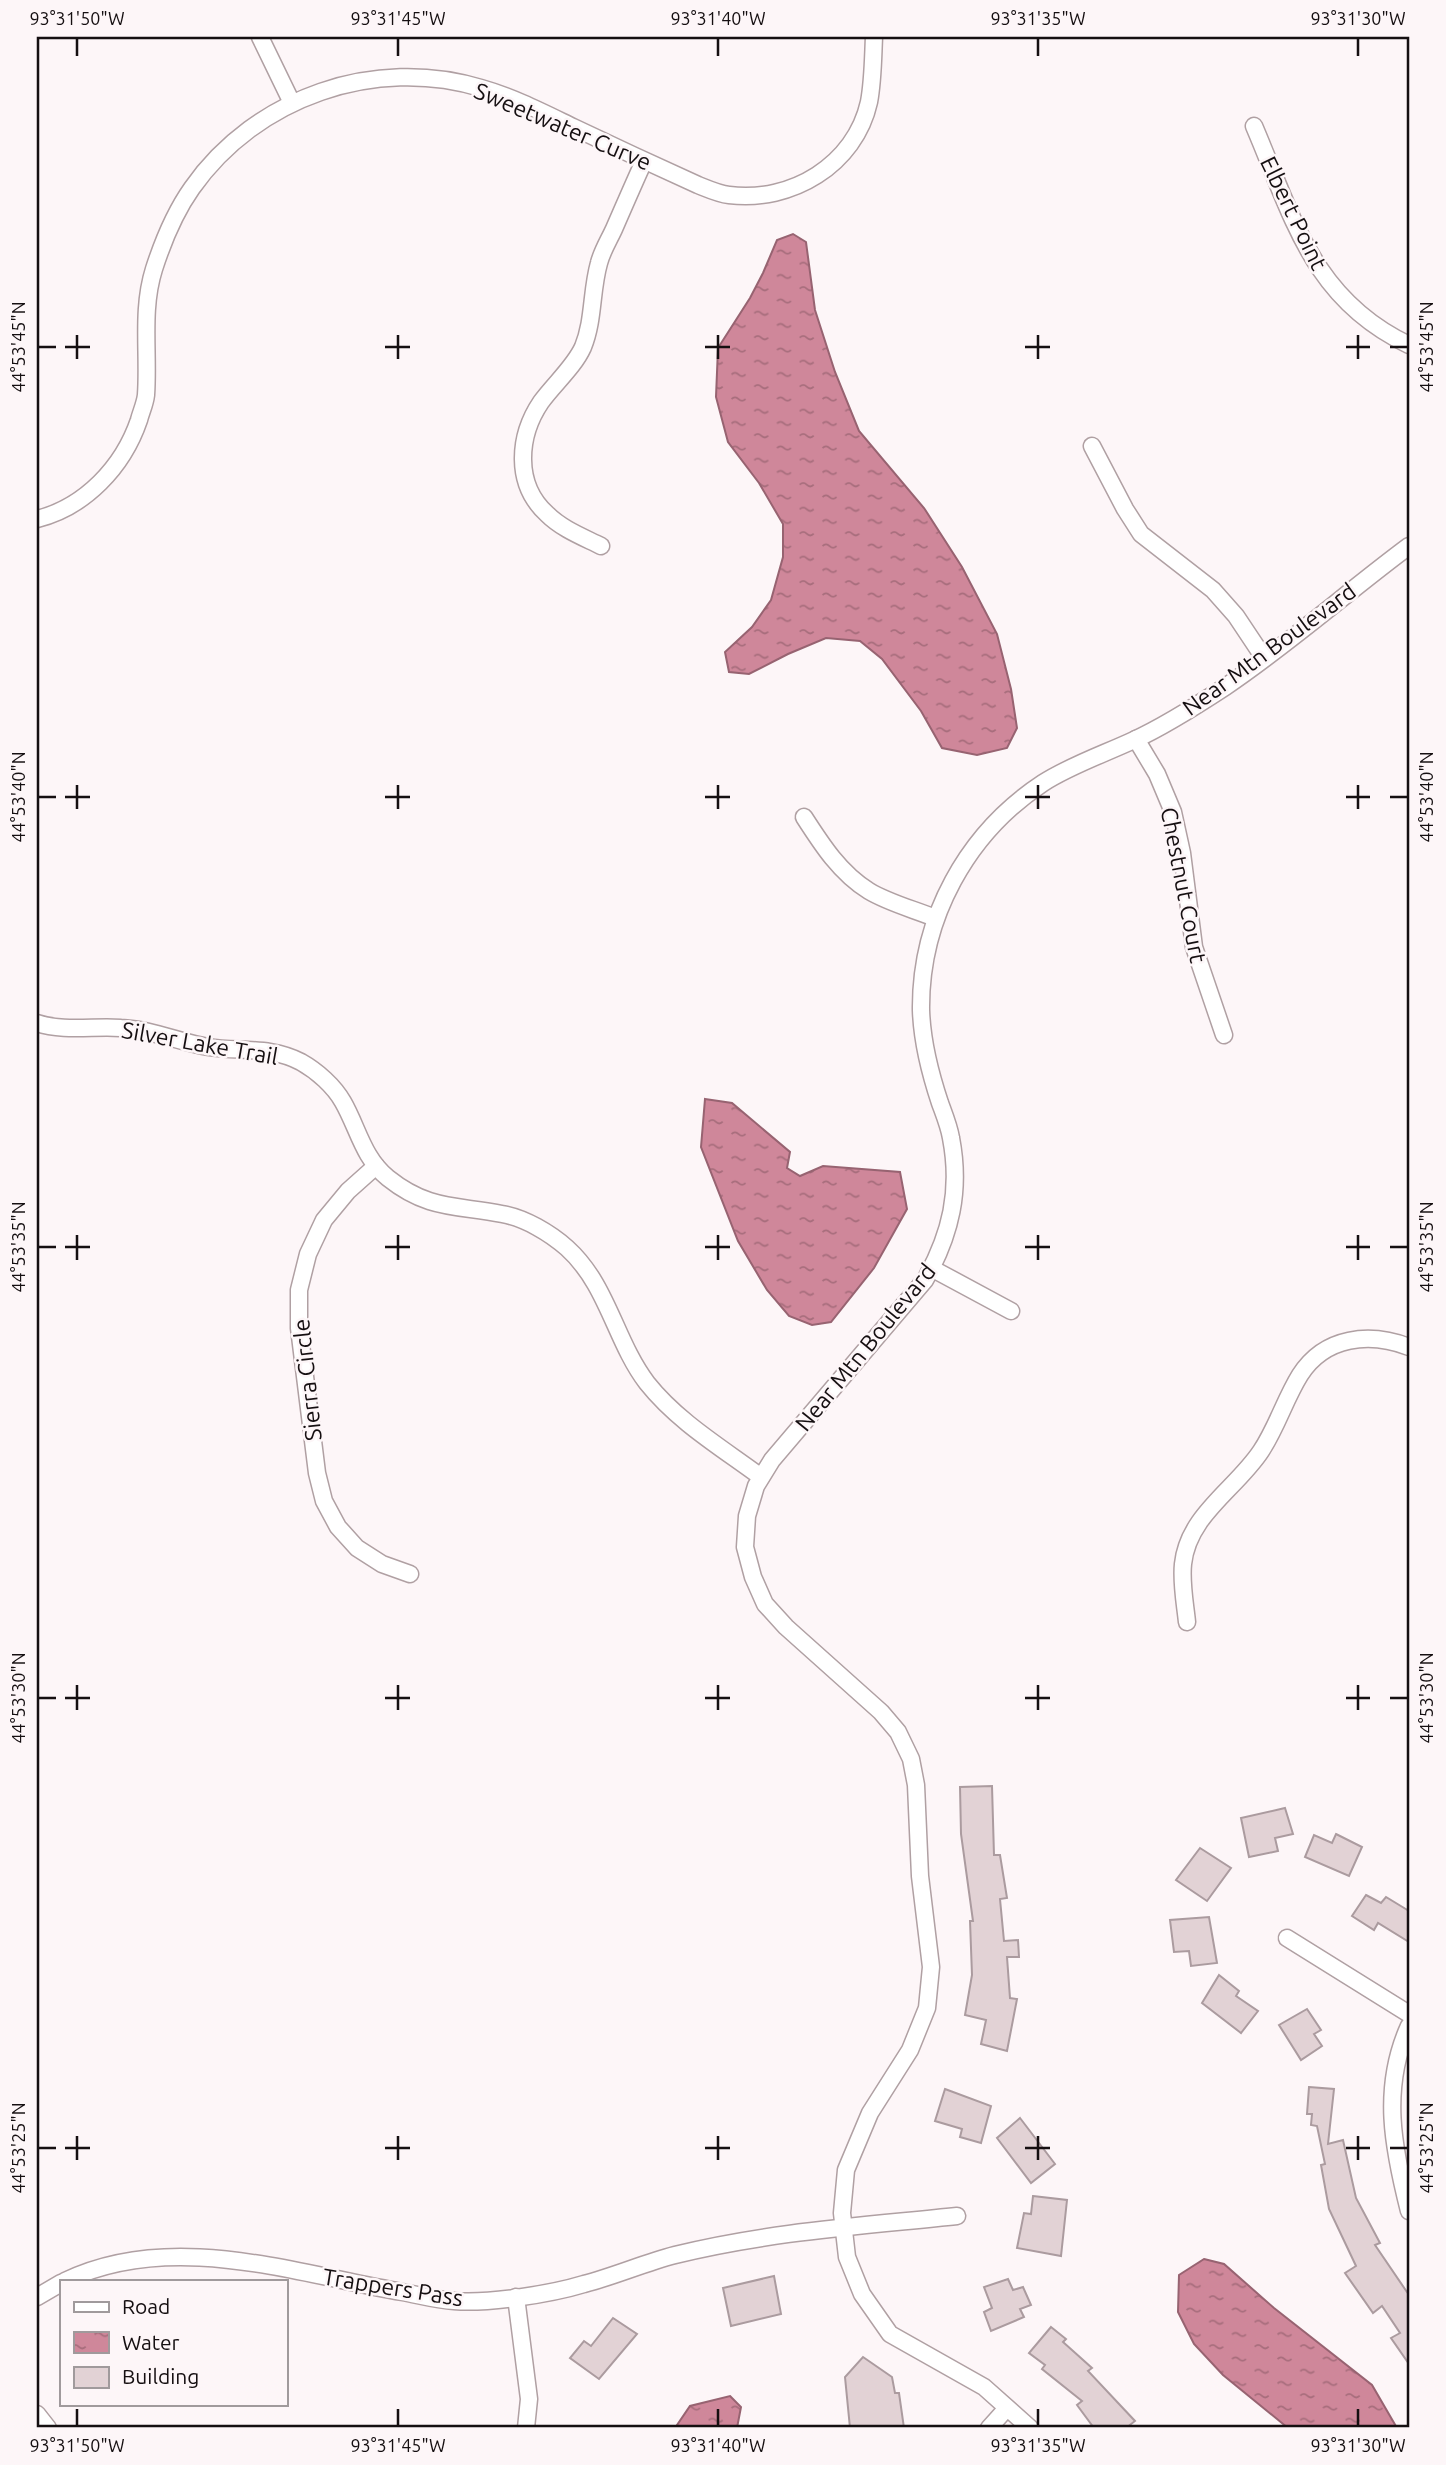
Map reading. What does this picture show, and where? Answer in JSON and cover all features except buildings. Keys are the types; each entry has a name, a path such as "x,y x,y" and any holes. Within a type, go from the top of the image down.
{"street":[{"path":"260,37 292,103"},
{"name":"Sweetwater Curve","path":"37,519 71,506 99,486 120,460 135,430 146,398 146,317 153,272 169,229 192,188 232,144 258,122 292,103 343,84 390,77 436,78 482,88 526,105 644,161 726,195 758,197 788,190 816,177 840,157 858,131 869,103 874,37"},
{"name":"Elbert Point","path":"1254,126 1315,264 1336,293 1363,317 1409,345"},
{"path":"601,546 565,528 545,513 531,493 524,470 522,446 529,423 541,402 582,349 591,320 593,290 600,261 644,161"},
{"path":"1092,446 1141,534 1213,590 1236,616 1264,658"},
{"name":"Near Mtn Boulevard","path":"1030,2428 984,2387 890,2334 862,2294 847,2257 842,2213 846,2170 870,2113 909,2050 927,2008 930,1967 919,1859 916,1786 911,1759 898,1732 881,1712 786,1627 765,1604 753,1577 746,1547 747,1516 756,1486 772,1460 925,1280 943,1246 953,1211 955,1173 951,1136 927,1057 921,1011 923,967 935,918 951,880 1007,810 1044,783 1136,739 1226,686 1409,546"},
{"name":"Chestnut Court","path":"1136,739 1157,774 1173,812 1182,853 1194,947 1224,1035"},
{"path":"804,817 826,852 846,873 869,890 935,918"},
{"name":"Silver Lake Trail","path":"37,1023 59,1027 123,1027 209,1047 274,1052 301,1062 325,1079 343,1102 363,1146 387,1177 412,1194 440,1205 505,1214 538,1228 566,1248 591,1273 624,1345 647,1382 677,1415 761,1476"},
{"name":"Sierra Circle","path":"376,1166 348,1191 318,1231 308,1254 299,1290 299,1328 317,1473 324,1501 338,1527 357,1548 382,1564 410,1574"},
{"path":"931,1268 1011,1311"},
{"path":"1187,1622 1183,1562 1191,1538 1203,1516 1250,1468 1273,1433 1301,1374 1319,1355 1340,1343 1363,1338 1387,1339 1409,1348"},
{"path":"1287,1938 1409,2014"},
{"path":"1409,2026 1401,2043 1390,2100 1395,2158 1409,2211"},
{"name":"Trappers Pass","path":"67,2280 86,2271 144,2258 205,2258 274,2265 454,2301 516,2297 581,2285 673,2256 765,2236 957,2216"},
{"name":"Trappers Pass","path":"37,2297 60,2284"},
{"path":"516,2297 529,2399 526,2428"},
{"path":"989,2428 1007,2408"},
{"path":"37,2414 48,2428"}],"water":[{"path":"793,234 806,242 815,310 835,372 859,431 924,508 962,567 997,634 1011,689 1017,728 1007,748 977,755 942,748 921,711 882,659 860,641 826,638 749,674 729,672 725,652 752,627 771,600 783,557 783,524 759,483 728,442 716,397 718,348 750,298 777,240"},
{"path":"705,1099 732,1103 790,1152 787,1168 800,1176 823,1166 900,1172 907,1209 874,1268 831,1322 812,1325 789,1316 767,1290 738,1241 701,1147"},
{"path":"1204,2259 1224,2264 1274,2308 1372,2385 1397,2428 1288,2428 1223,2375 1194,2344 1178,2312 1179,2275"},
{"path":"730,2396 741,2407 737,2428 675,2428 690,2406"}]}
